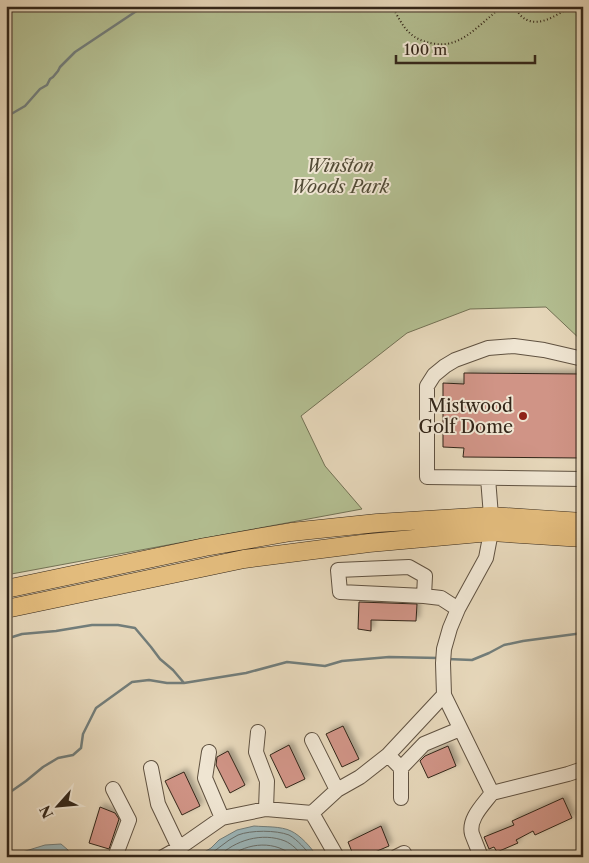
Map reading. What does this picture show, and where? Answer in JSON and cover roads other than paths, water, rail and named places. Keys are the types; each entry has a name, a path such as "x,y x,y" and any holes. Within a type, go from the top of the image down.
{"main road":[{"path":"6,589 205,546 291,532 376,523 491,524 583,522"},
{"path":"6,609 244,559 403,540 491,524 583,538"}],"street":[{"path":"583,359 544,350 514,346 488,348 444,366 434,375 427,386 427,477 583,479"},
{"path":"488,478 491,524 486,558 458,609 450,628 444,649 443,663 444,695 492,793"},
{"path":"424,596 425,576 409,567 338,570 340,592 441,598 458,609"},
{"path":"163,857 222,818 266,809 312,813 337,790 360,777 388,755 444,695"},
{"path":"401,798 401,768 424,744 460,729"},
{"path":"258,732 256,752 267,781 266,809"},
{"path":"312,740 337,790"},
{"path":"209,752 205,778 222,818"},
{"path":"388,755 401,768"},
{"path":"151,768 158,804 179,848"},
{"path":"481,857 471,825 476,814 492,793 568,774 583,768"},
{"path":"113,790 129,820 119,854"},
{"path":"312,813 337,857"}],"water":[{"path":"254,826 287,829 306,842 317,857 196,857 211,848 219,840 237,830"},
{"path":"61,844 68,850 69,857 6,857 45,845"}],"waterway":[{"path":"6,117 25,106 40,89 47,85 60,67 75,52 144,6"},
{"path":"6,639 22,634 92,625 118,625 135,628 160,659 184,683"},
{"path":"447,659 472,660 504,645 583,633"},
{"path":"6,795 43,767 58,758 73,755 81,748 83,734 96,708 132,682 149,680 184,683 246,673 287,662 325,666 342,661 389,657 439,658"}],"place":[{"name":"Mistwood Golf Dome","path":"523,416"}],"park label":[{"name":"Winston Woods Park","path":"340,176"}]}
